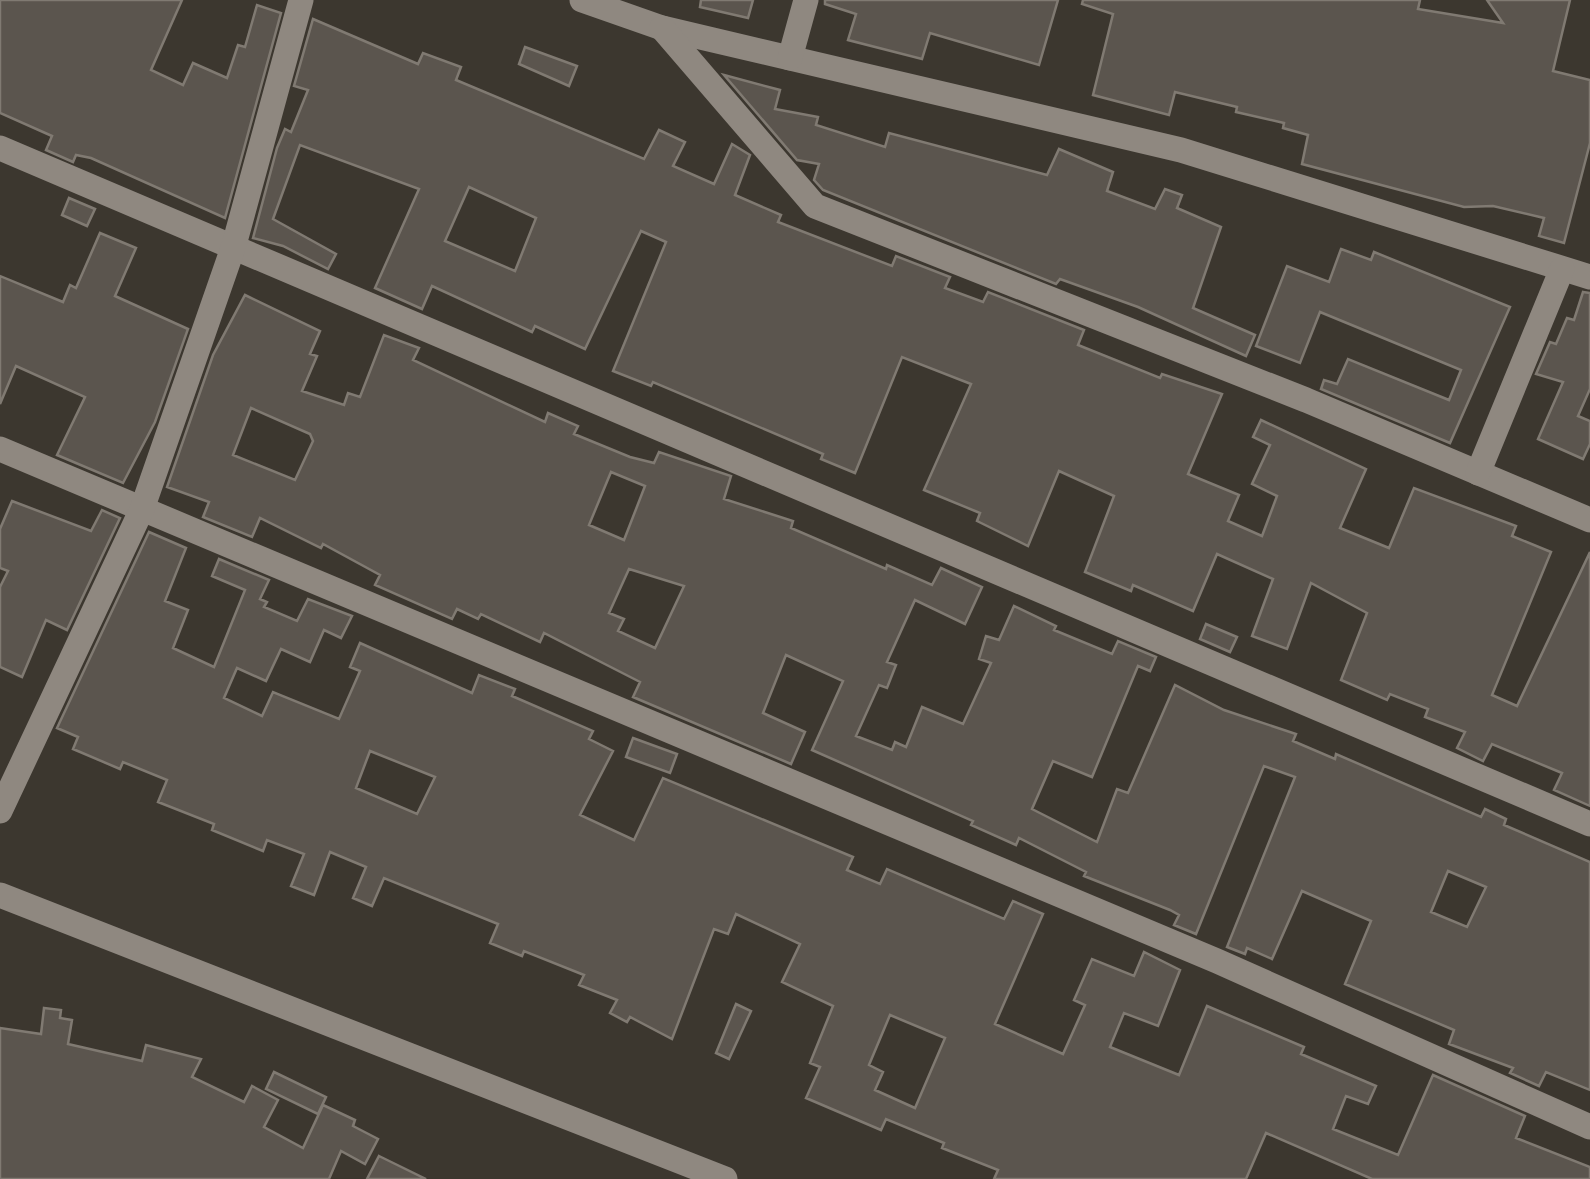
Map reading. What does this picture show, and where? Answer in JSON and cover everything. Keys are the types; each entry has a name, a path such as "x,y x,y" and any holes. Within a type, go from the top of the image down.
{"street":[{"path":"0,810 142,509 234,245 301,0"},
{"path":"582,0 662,28 1181,150 1590,276"},
{"path":"790,58 806,0"},
{"path":"662,28 815,206 1590,520"},
{"path":"0,148 1590,824"},
{"path":"1478,473 1562,269"},
{"path":"0,448 1199,953 1590,1127"},
{"path":"0,895 725,1179"}],"building":[{"path":"0,0 182,0 151,70 183,85 193,63 227,78 238,45 245,47 257,5 281,13 225,218 91,158 76,155 73,162 46,150 52,136 0,113"},
{"path":"701,0 753,0 748,18 700,7"},
{"path":"825,0 1058,0 1039,65 930,33 922,59 848,40 856,14 825,4"},
{"path":"1083,0 1420,0 1418,9 1503,23 1487,0 1570,0 1553,71 1590,80 1590,143 1564,243 1539,236 1544,218 1493,206 1464,207 1302,164 1308,135 1283,128 1284,123 1236,112 1237,107 1175,92 1169,115 1093,95 1113,14 1082,4"},
{"path":"313,19 418,64 423,53 461,67 456,80 644,159 659,130 685,142 673,166 714,184 732,144 750,155 735,195 781,215 778,222 892,266 896,256 950,277 945,288 983,302 988,292 1084,330 1078,345 1160,378 1162,374 1222,394 1188,474 1239,495 1228,521 1262,536 1277,496 1252,484 1270,445 1253,437 1261,420 1366,469 1340,528 1389,548 1414,488 1516,526 1512,536 1551,552 1492,695 1517,706 1590,552 1590,806 1554,790 1562,773 1492,744 1483,761 1457,748 1465,732 1425,717 1428,709 1390,694 1387,700 1341,680 1367,613 1311,583 1287,649 1252,636 1273,579 1217,554 1193,611 1133,585 1131,591 1085,572 1114,496 1059,471 1028,546 977,521 980,513 924,490 971,384 902,357 855,473 821,459 823,454 653,382 651,386 613,371 666,242 641,231 585,349 535,326 532,332 432,286 422,309 375,288 419,189 300,145 273,219 336,254 328,269 283,246 253,238 277,148 285,129 291,132 308,90 294,86","holes":["469,187 536,218 515,271 445,241"]},
{"path":"525,47 577,66 569,86 519,64"},
{"path":"724,75 780,90 775,109 818,117 816,125 885,147 889,133 1047,175 1059,149 1113,172 1107,191 1155,209 1165,189 1182,195 1177,208 1221,227 1193,308 1255,335 1246,356 1138,307 1060,279 1056,284 823,190 814,180 819,164 797,160"},
{"path":"69,198 95,209 87,226 62,215"},
{"path":"100,233 136,248 115,296 188,329 155,422 123,483 57,455 85,397 16,366 0,404 0,276 63,302 70,285 76,288"},
{"path":"1341,249 1371,260 1374,252 1510,307 1450,443 1321,389 1324,380 1337,384 1348,359 1449,400 1461,370 1320,312 1300,363 1256,346 1287,266 1329,282"},
{"path":"1583,292 1590,293 1590,389 1578,416 1590,421 1590,444 1583,459 1538,439 1563,382 1536,374 1550,342 1556,344 1567,318 1574,320"},
{"path":"245,295 320,331 310,354 317,356 302,391 344,405 348,393 360,397 384,335 419,348 413,360 545,422 548,413 578,426 574,434 630,457 654,463 659,452 731,476 724,499 793,521 791,528 886,569 887,565 932,585 941,568 982,587 965,624 915,600 887,662 896,665 887,688 879,685 856,736 892,750 895,742 906,747 922,707 963,724 991,663 979,659 986,636 999,640 1014,606 1056,626 1054,630 1112,654 1118,641 1156,657 1150,671 1138,666 1092,777 1053,761 1032,809 1097,842 1117,789 1128,793 1175,685 1224,710 1296,734 1293,741 1335,759 1336,754 1481,817 1485,809 1506,819 1504,825 1590,862 1590,1090 1546,1072 1539,1086 1510,1073 1513,1068 1449,1044 1454,1030 1345,984 1371,921 1302,891 1272,959 1247,948 1245,954 1227,947 1295,777 1264,766 1196,934 1174,925 1179,915 1170,910 1084,876 1086,872 1019,838 1016,845 971,825 973,821 812,750 843,681 786,655 763,713 805,732 791,764 633,697 640,682 544,633 540,642 481,614 478,619 457,609 452,619 375,585 380,575 323,544 321,548 260,518 252,537 203,517 209,502 167,487 213,355","holes":["251,408 310,434 313,441 295,480 233,455","611,472 645,486 624,540 589,525","629,569 684,586 655,648 618,631 624,619 609,613","1448,871 1486,887 1467,927 1431,912"]},
{"path":"12,501 91,531 102,510 120,518 67,630 46,620 22,677 0,667 0,587 8,571 0,568 0,529"},
{"path":"149,532 186,548 165,601 188,610 173,648 214,667 245,590 212,576 219,559 269,580 260,599 267,602 264,607 297,621 308,599 352,616 341,638 324,630 310,662 281,649 266,681 237,668 224,698 262,716 273,692 339,719 360,671 350,667 360,643 472,693 479,675 515,689 512,696 593,731 589,739 613,751 580,815 634,840 663,778 853,857 847,870 880,884 887,869 1004,919 1013,901 1043,914 995,1024 1063,1054 1085,1005 1074,1000 1092,959 1134,976 1144,952 1180,970 1158,1026 1124,1013 1110,1047 1179,1075 1207,1006 1304,1047 1301,1054 1376,1086 1368,1104 1346,1096 1333,1129 1398,1155 1433,1075 1525,1116 1516,1138 1590,1167 1590,1179 1372,1179 1266,1133 1246,1179 994,1179 998,1170 942,1148 944,1143 886,1119 881,1130 806,1098 820,1067 810,1063 833,1006 782,982 800,944 736,914 728,934 714,929 672,1039 630,1017 627,1022 610,1013 617,1000 579,985 584,975 524,951 522,956 490,943 498,924 384,878 372,906 353,898 366,867 330,852 314,895 291,886 304,854 267,840 263,851 212,830 214,824 158,802 167,780 123,762 120,769 73,749 78,737 57,728","holes":["370,751 435,777 417,814 356,788","890,1015 945,1038 915,1108 875,1090 883,1072 869,1065"]},
{"path":"1206,624 1237,637 1230,652 1200,639"},
{"path":"633,738 677,754 670,773 626,757"},
{"path":"736,1004 751,1011 729,1059 716,1053"},
{"path":"44,1008 61,1010 60,1018 72,1020 68,1044 142,1061 146,1045 201,1059 192,1077 244,1102 252,1086 278,1100 264,1127 303,1148 323,1105 355,1120 353,1126 378,1139 365,1164 341,1151 329,1179 0,1179 0,1028 41,1034"},
{"path":"274,1072 326,1097 318,1114 266,1089"},
{"path":"379,1156 426,1179 367,1179"}]}
